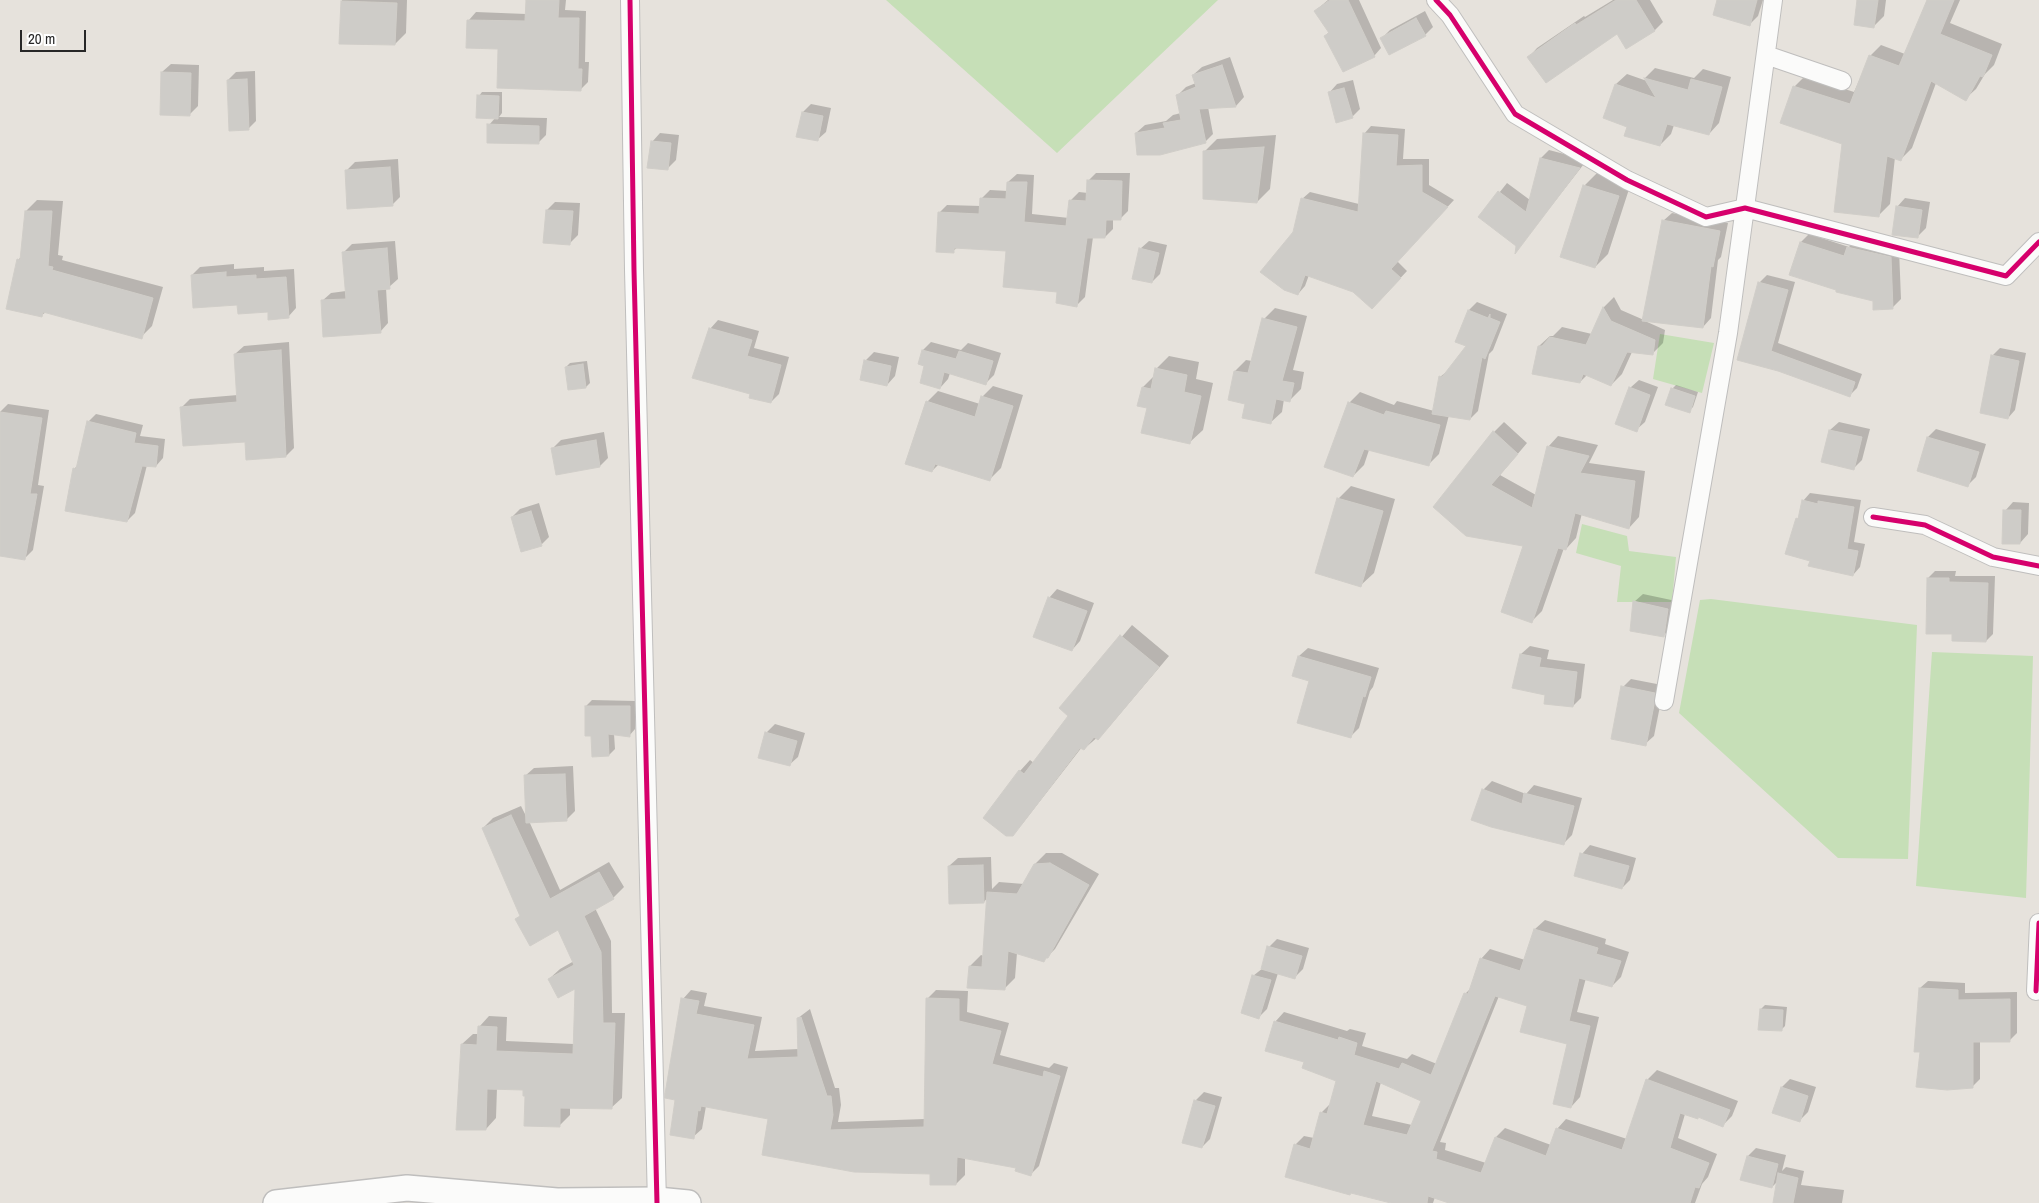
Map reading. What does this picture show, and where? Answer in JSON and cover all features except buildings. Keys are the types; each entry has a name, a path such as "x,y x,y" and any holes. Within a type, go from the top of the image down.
{"main road":[{"path":"276,1203 407,1188 557,1201 688,1203"}],"street":[{"path":"630,0 634,270 657,1202"},
{"path":"1436,0 1450,15 1514,114 1627,180 1706,217 1746,208 2006,276 2039,242"},
{"path":"1664,701 1728,333 1774,0"},
{"path":"1766,55 1842,81"},
{"path":"1873,518 1925,525 1993,557 2039,566"},
{"path":"2036,990 2039,923"}],"green space":[{"path":"886,0 1218,0 1057,153"},
{"path":"1660,334 1714,343 1702,393 1653,379"},
{"path":"1582,524 1627,536 1629,551 1676,557 1672,602 1617,602 1621,566 1576,553"},
{"path":"1711,599 1917,625 1908,859 1838,858 1679,713 1700,600"},
{"path":"1932,652 2033,656 2026,898 1916,886"}],"cycle path":[{"path":"630,0 634,270 657,1203"},
{"path":"1436,0 1450,15 1515,114 1627,180 1706,217 1745,208 2006,276 2039,242"},
{"path":"1873,517 1925,525 1993,557 2039,566"},
{"path":"2036,991 2039,923"}]}
